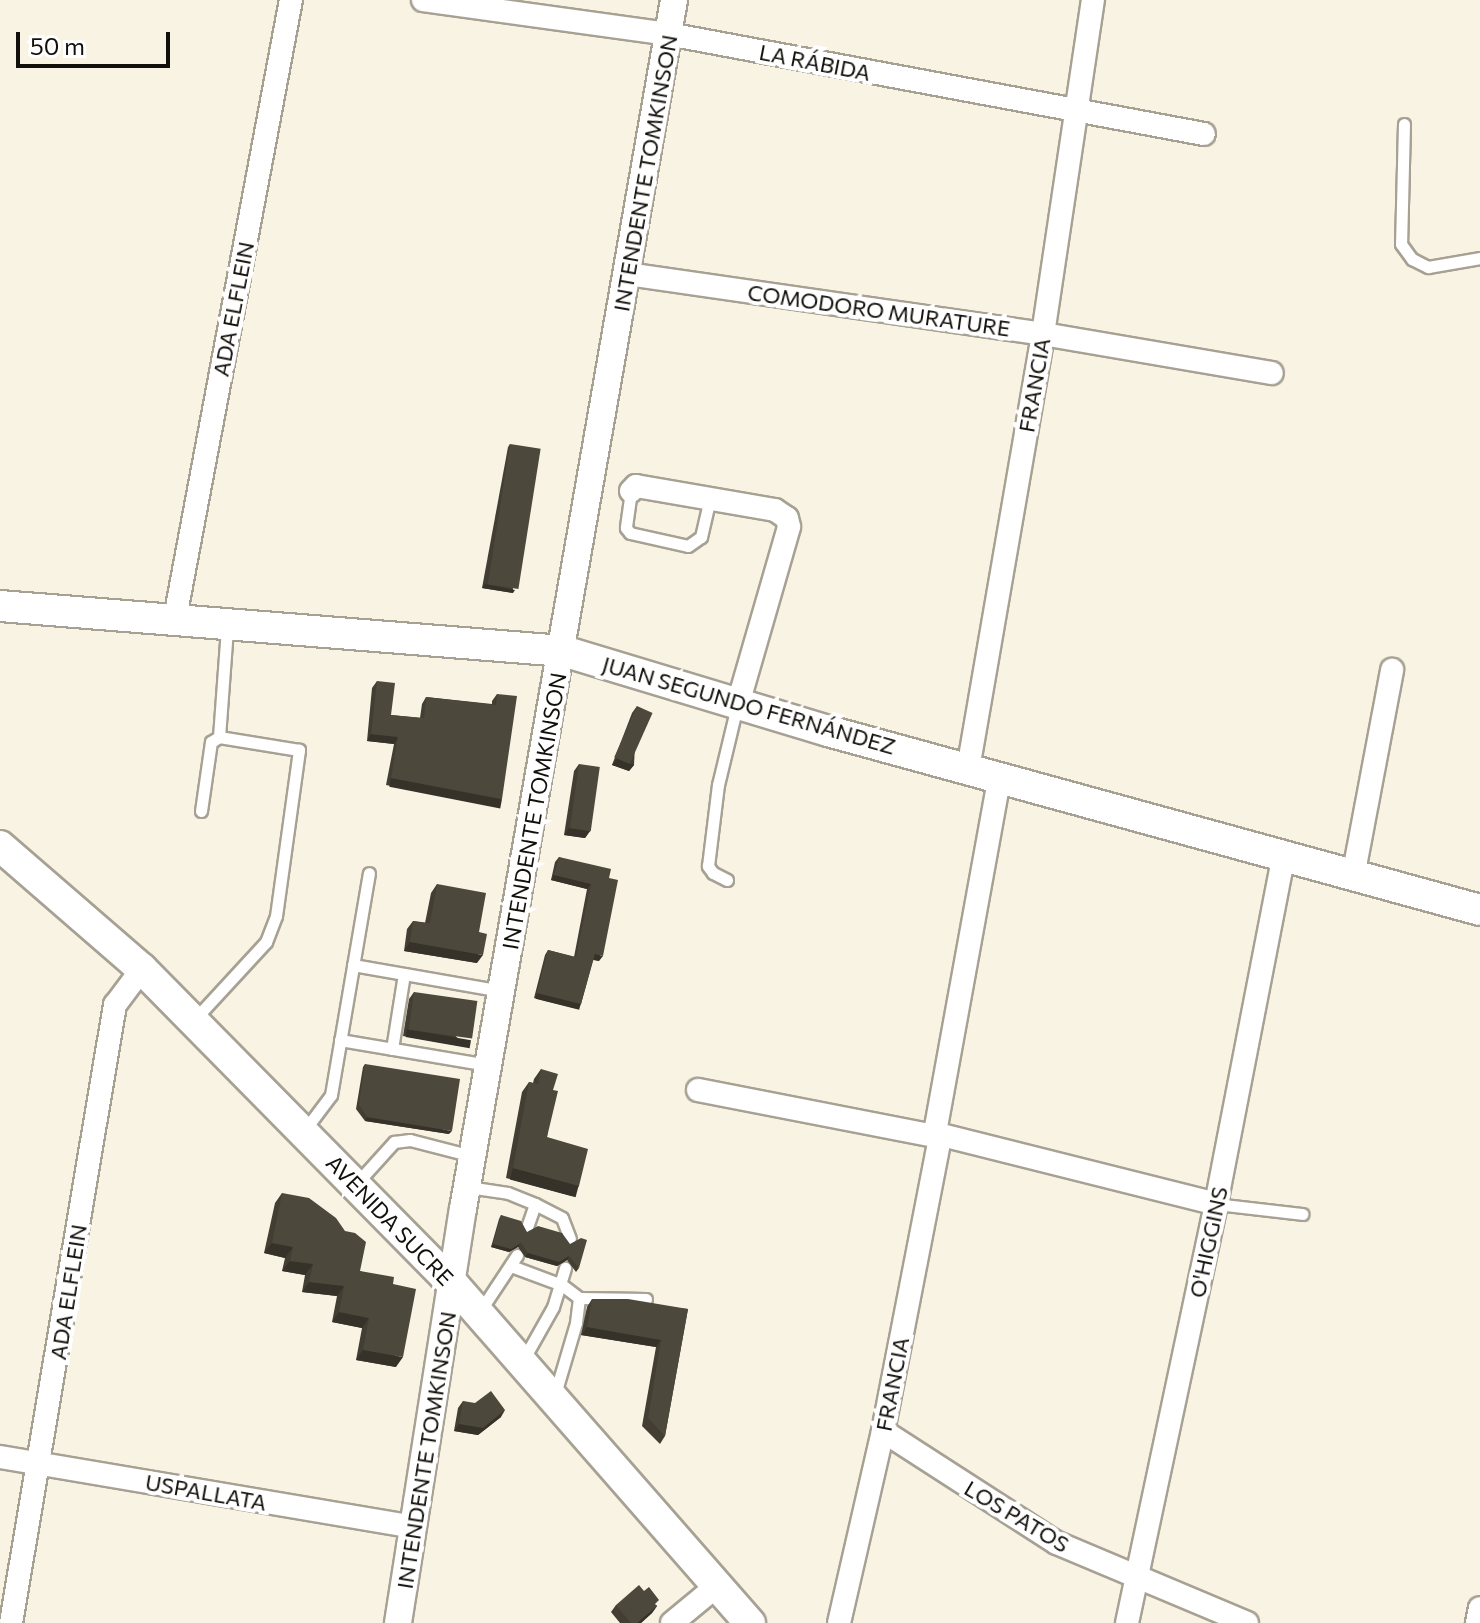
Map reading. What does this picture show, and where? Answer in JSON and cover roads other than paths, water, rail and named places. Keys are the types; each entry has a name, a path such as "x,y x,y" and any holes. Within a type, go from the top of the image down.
{"main road":[{"name":"JUAN SEGUNDO FERNÁNDEZ","path":"0,606 563,651 999,779 1283,859 1480,910"},
{"name":"AVENIDA SUCRE","path":"0,846 142,969 453,1284 750,1623"}],"street":[{"name":"ADA ELFLEIN","path":"175,618 291,0"},
{"name":"LA RÁBIDA","path":"423,0 668,34 1204,134"},
{"name":"INTENDENTE TOMKINSON","path":"398,1623 467,1187 563,651 674,0"},
{"name":"FRANCIA","path":"968,769 1043,334 1093,0"},
{"name":"COMODORO MURATURE","path":"627,274 1043,334 1272,373"},
{"path":"631,491 636,486 775,510 787,518 789,527 738,704"},
{"path":"1353,877 1392,670"},
{"name":"FRANCIA","path":"839,1623 883,1431 938,1136 999,779"},
{"name":"O'HIGGINS","path":"1127,1623 1216,1204 1283,859"},
{"name":"ADA ELFLEIN","path":"11,1623 115,1005 142,969"},
{"path":"698,1090 938,1136 1216,1204"},
{"name":"LOS PATOS","path":"883,1431 1057,1543 1247,1623"},
{"name":"USPALLATA","path":"0,1457 413,1527"},
{"path":"672,1623 718,1585"},
{"path":"1477,1623 1480,1608"}],"lane":[{"path":"1404,124 1401,244 1412,259 1428,267 1480,258"},
{"path":"631,491 626,528 630,533 688,546 701,537 709,501"},
{"path":"219,737 228,622"},
{"path":"727,880 713,873 708,866 718,785 738,704"},
{"path":"193,1020 266,942 276,916 299,750 219,737 211,742 201,811"},
{"path":"304,1131 331,1095 369,873"},
{"path":"353,965 502,992"},
{"path":"392,1049 404,974"},
{"path":"340,1040 489,1065"},
{"path":"356,1184 394,1142 410,1140 473,1156"},
{"path":"467,1187 508,1193 535,1204 562,1218 570,1239"},
{"path":"527,1227 535,1204"},
{"path":"1216,1204 1302,1214"},
{"path":"478,1313 517,1255"},
{"path":"511,1266 562,1285 579,1298 646,1299"},
{"path":"522,1363 562,1285 565,1268"},
{"path":"553,1398 576,1323 579,1298"}]}
